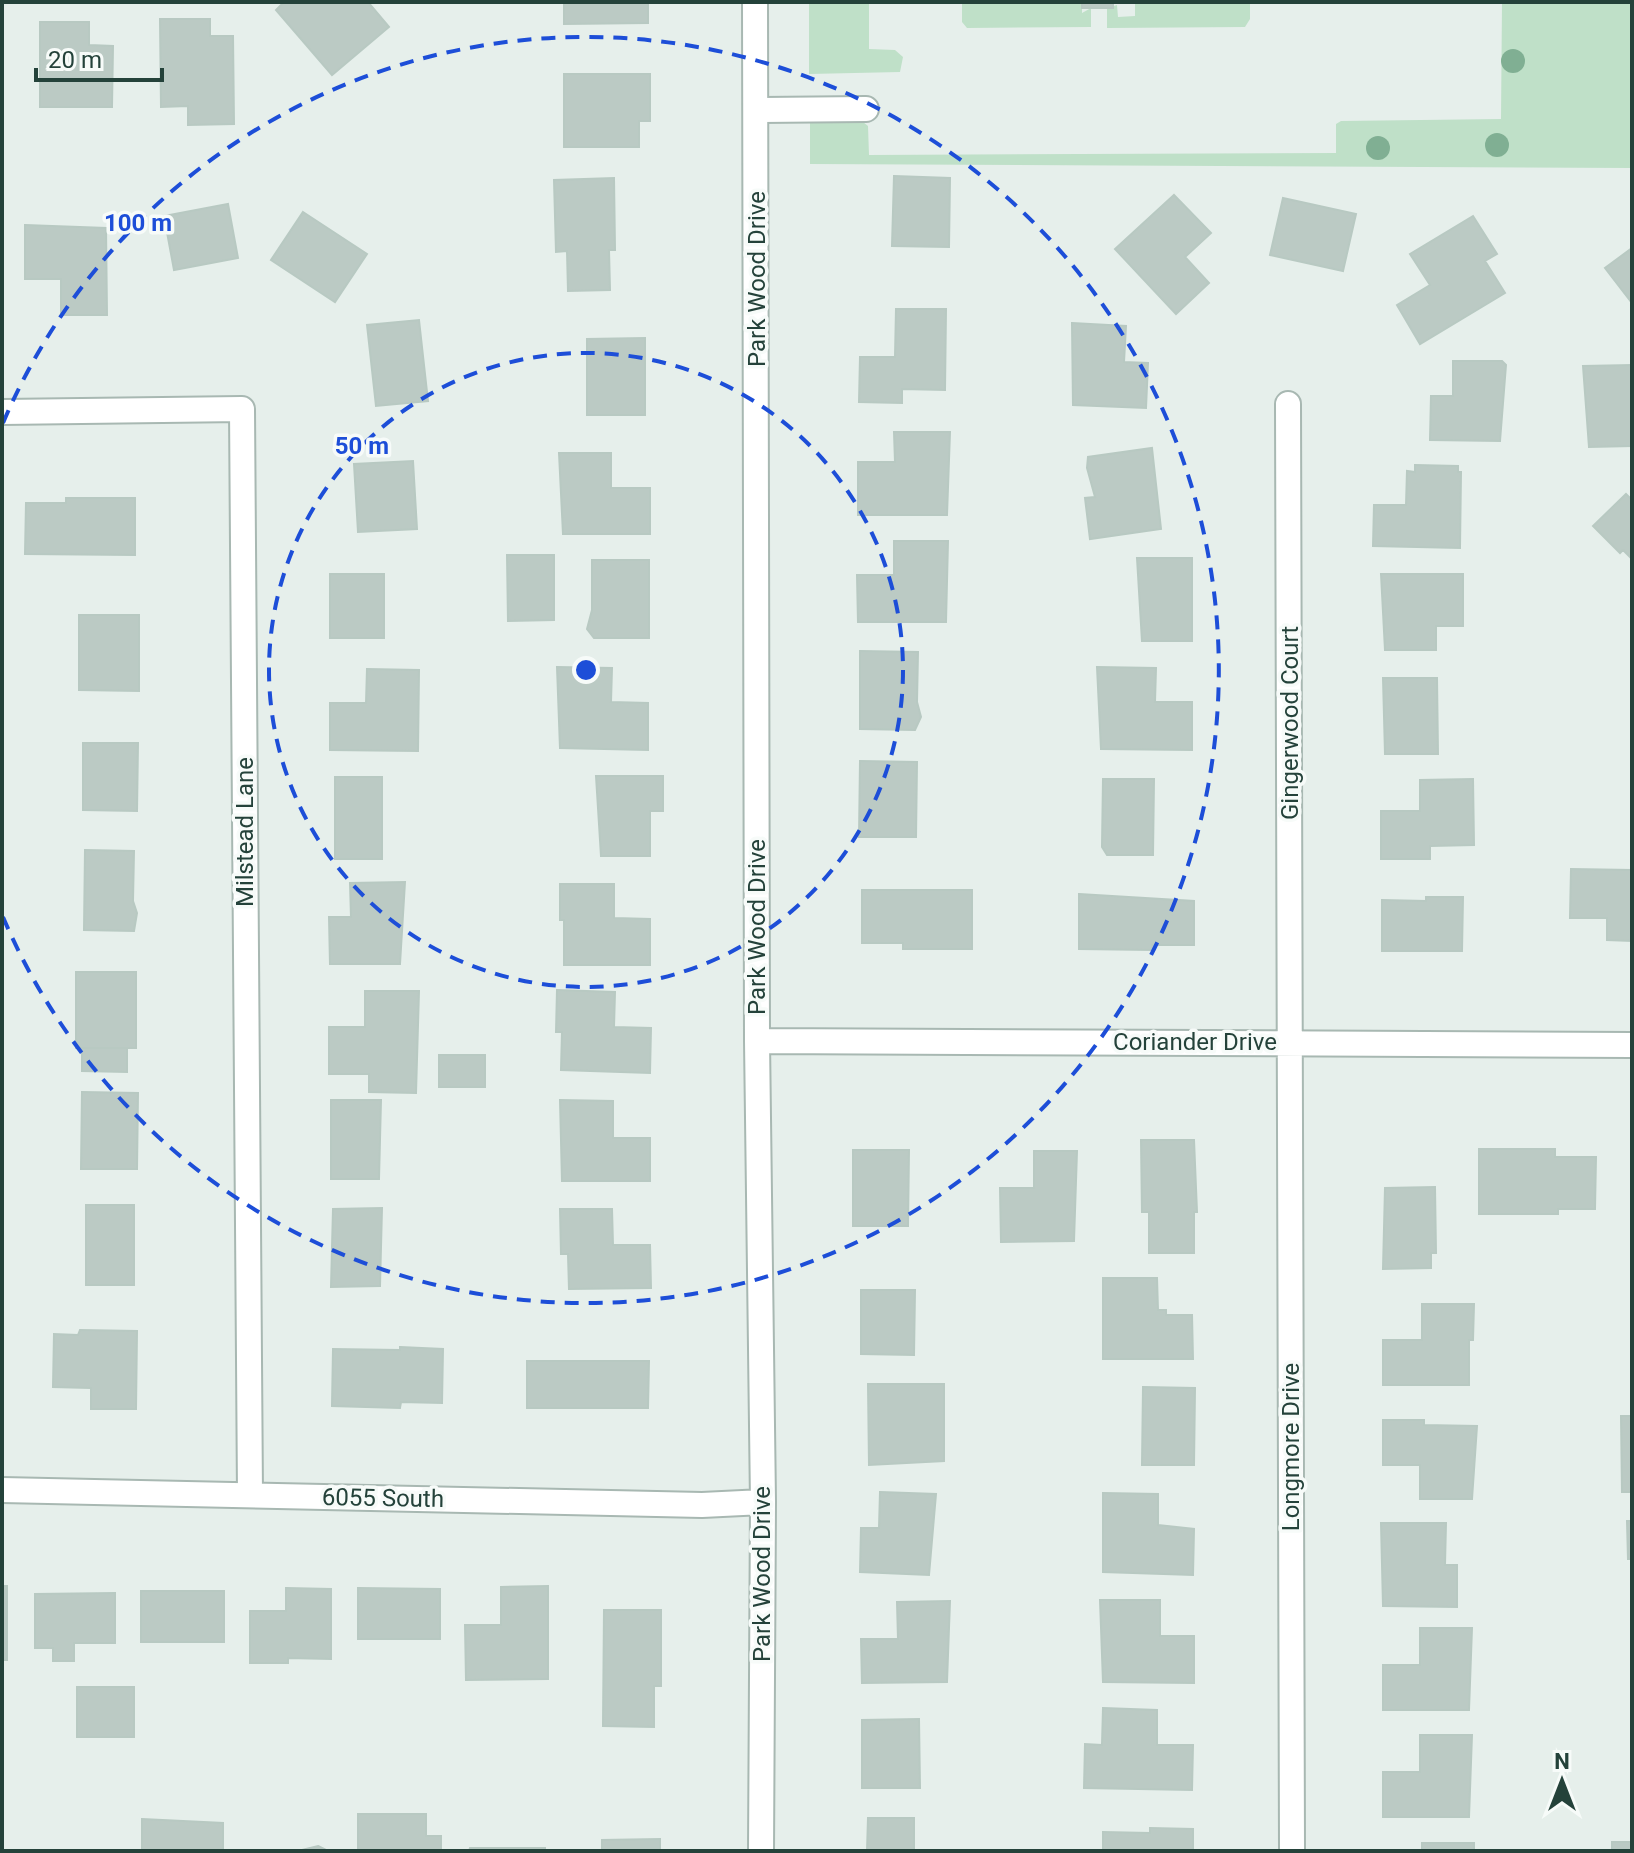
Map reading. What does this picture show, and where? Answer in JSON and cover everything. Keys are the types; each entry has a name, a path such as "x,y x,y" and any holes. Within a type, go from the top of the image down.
{"street":[{"name":"Park Wood Drive","path":"755,2 757,1041 763,1502 761,1851"},
{"path":"757,110 866,109"},
{"name":"Gingerwood Court","path":"1288,404 1291,1042"},
{"name":"Milstead Lane","path":"2,412 242,409 250,1495"},
{"name":"Coriander Drive","path":"757,1041 1632,1045"},
{"name":"Longmore Drive","path":"1291,1042 1292,1851"},
{"name":"6055 South","path":"2,1490 686,1505 763,1502"}],"green space":[{"path":"809,2 869,2 869,49 895,50 903,57 900,72 809,74"},
{"path":"962,2 1082,2 1082,13 1091,8 1091,27 967,28 962,22"},
{"path":"1135,2 1250,2 1250,19 1245,27 1107,28 1107,8 1117,5 1118,17 1135,16"},
{"path":"1502,2 1632,2 1632,168 810,164 810,123 863,122 868,126 869,155 1336,153 1336,124 1341,121 1501,119"}],"building":[{"path":"284,2 368,2 389,27 332,75 276,10"},
{"path":"564,2 648,2 648,23 564,24"},
{"path":"1082,2 1113,2 1113,8 1082,8"},
{"path":"160,19 210,19 210,36 233,36 234,124 188,125 188,106 161,107"},
{"path":"40,22 89,22 89,45 113,46 112,107 40,107"},
{"path":"564,74 650,74 650,121 639,121 639,147 564,147"},
{"path":"894,176 950,178 949,247 892,246"},
{"path":"614,178 615,250 609,250 610,290 568,291 567,251 556,252 554,180"},
{"path":"1174,195 1211,233 1185,257 1209,283 1176,314 1115,249"},
{"path":"1283,198 1356,214 1343,271 1270,255"},
{"path":"228,204 238,258 174,270 164,216"},
{"path":"303,212 367,254 335,302 271,260"},
{"path":"1473,216 1497,254 1485,261 1505,293 1420,344 1397,305 1430,285 1410,254"},
{"path":"25,225 106,228 107,315 61,315 61,279 25,279"},
{"path":"1632,248 1632,303 1605,268"},
{"path":"896,309 946,309 945,390 902,389 902,403 859,402 860,357 895,357"},
{"path":"419,320 428,401 376,406 367,325"},
{"path":"1072,323 1126,326 1124,362 1148,363 1146,408 1073,405"},
{"path":"645,338 645,415 587,415 587,339"},
{"path":"1453,361 1502,361 1506,365 1500,441 1430,440 1431,396 1453,396"},
{"path":"1632,365 1632,446 1589,447 1583,366"},
{"path":"894,432 950,432 947,515 858,515 858,462 895,462"},
{"path":"1152,448 1161,529 1090,539 1085,498 1095,497 1087,468 1088,457"},
{"path":"559,453 611,453 611,488 650,488 650,534 563,534"},
{"path":"413,461 417,529 358,532 354,464"},
{"path":"1415,465 1458,466 1458,472 1461,472 1460,548 1373,546 1374,505 1406,505 1407,471 1415,472"},
{"path":"1626,494 1632,500 1632,559 1623,550 1620,553 1593,526"},
{"path":"66,498 135,498 135,555 25,554 26,503 66,503"},
{"path":"894,541 948,541 946,622 858,622 857,575 894,575"},
{"path":"507,555 554,555 554,620 508,621"},
{"path":"1137,558 1192,558 1192,641 1142,641"},
{"path":"592,560 649,560 649,638 594,638 587,629 592,610"},
{"path":"330,574 384,574 384,638 330,638"},
{"path":"1381,574 1463,574 1463,626 1436,626 1436,650 1385,650"},
{"path":"79,615 139,615 139,691 79,690"},
{"path":"860,651 918,652 917,702 921,717 915,730 860,729"},
{"path":"557,667 612,668 611,702 648,703 648,750 560,748"},
{"path":"1097,667 1156,668 1155,702 1192,702 1192,750 1101,749"},
{"path":"367,669 419,670 418,751 330,750 330,703 366,703"},
{"path":"1383,678 1437,678 1438,754 1385,754"},
{"path":"83,743 138,743 137,811 83,810"},
{"path":"860,761 917,762 916,837 859,837"},
{"path":"596,776 663,776 663,811 650,811 650,856 601,856"},
{"path":"335,777 382,777 382,859 335,859"},
{"path":"1103,779 1154,779 1153,855 1107,855 1102,847"},
{"path":"1473,779 1474,845 1430,846 1430,859 1381,859 1381,811 1420,811 1420,780"},
{"path":"85,850 134,851 133,901 137,913 134,931 84,930"},
{"path":"1571,869 1632,870 1632,941 1607,940 1607,918 1570,918"},
{"path":"405,882 400,964 330,964 329,917 351,917 350,883"},
{"path":"560,884 614,884 614,918 650,919 650,965 564,965"},
{"path":"862,890 972,890 972,949 903,949 903,943 862,943"},
{"path":"1079,894 1194,901 1194,945 1152,945 1152,950 1079,949"},
{"path":"1426,897 1463,897 1462,951 1382,951 1382,900 1426,901"},
{"path":"76,972 136,972 136,1048 76,1048"},
{"path":"557,990 615,992 614,1027 651,1028 650,1073 561,1070 562,1032 556,1032"},
{"path":"365,991 419,991 416,1093 369,1092 369,1074 329,1074 329,1027 365,1027"},
{"path":"82,1048 127,1048 127,1072 82,1071"},
{"path":"439,1055 485,1055 485,1087 439,1087"},
{"path":"82,1092 138,1093 137,1169 81,1169"},
{"path":"331,1100 381,1100 379,1179 331,1179"},
{"path":"560,1100 613,1101 613,1138 650,1138 650,1181 562,1181"},
{"path":"1141,1140 1194,1140 1197,1212 1194,1212 1194,1253 1149,1253 1149,1212 1142,1212"},
{"path":"1479,1149 1555,1149 1555,1157 1596,1157 1595,1209 1558,1209 1558,1214 1479,1214"},
{"path":"853,1150 909,1150 908,1226 853,1226"},
{"path":"1034,1151 1077,1151 1074,1241 1001,1242 1000,1188 1034,1188"},
{"path":"1435,1187 1436,1253 1431,1253 1431,1268 1383,1269 1385,1188"},
{"path":"86,1205 134,1205 134,1285 86,1285"},
{"path":"382,1208 380,1286 331,1287 333,1209"},
{"path":"560,1209 612,1209 613,1245 650,1245 651,1288 569,1289 568,1254 561,1254"},
{"path":"1103,1278 1157,1278 1158,1310 1166,1310 1166,1315 1192,1315 1193,1359 1103,1359"},
{"path":"861,1290 915,1290 914,1355 861,1354"},
{"path":"1422,1304 1474,1304 1473,1340 1469,1340 1469,1385 1383,1385 1383,1340 1422,1340"},
{"path":"80,1330 137,1331 136,1409 91,1409 91,1388 53,1387 54,1334 78,1335"},
{"path":"400,1347 443,1349 442,1403 401,1402 400,1408 332,1406 333,1349 400,1350"},
{"path":"527,1361 649,1361 648,1408 527,1408"},
{"path":"868,1384 944,1384 944,1461 869,1465"},
{"path":"1143,1387 1195,1388 1194,1465 1142,1465"},
{"path":"1621,1416 1632,1416 1632,1492 1622,1492"},
{"path":"1383,1420 1424,1420 1424,1425 1477,1426 1472,1499 1420,1499 1420,1465 1383,1465"},
{"path":"880,1492 936,1494 929,1575 860,1572 861,1528 879,1528"},
{"path":"1103,1493 1158,1494 1158,1525 1194,1529 1193,1575 1103,1572"},
{"path":"1627,1521 1632,1521 1632,1559 1628,1559"},
{"path":"1381,1523 1446,1523 1445,1565 1457,1565 1457,1607 1383,1606"},
{"path":"2,1586 7,1586 7,1660 2,1660"},
{"path":"548,1586 548,1679 466,1680 465,1625 501,1625 501,1587"},
{"path":"286,1588 331,1589 331,1659 288,1658 288,1663 250,1663 250,1611 286,1611"},
{"path":"358,1588 440,1589 440,1639 358,1639"},
{"path":"141,1591 224,1591 224,1642 141,1642"},
{"path":"115,1593 115,1643 74,1643 74,1661 53,1661 53,1648 35,1648 35,1594"},
{"path":"1100,1600 1160,1600 1160,1636 1194,1636 1194,1683 1103,1682"},
{"path":"950,1601 947,1682 862,1683 861,1639 898,1639 897,1602"},
{"path":"604,1610 661,1610 661,1686 654,1686 654,1727 603,1726"},
{"path":"1420,1628 1472,1628 1469,1710 1383,1710 1383,1665 1420,1665"},
{"path":"77,1687 134,1687 134,1737 77,1737"},
{"path":"1103,1708 1157,1710 1157,1745 1193,1745 1192,1790 1084,1788 1085,1744 1102,1745"},
{"path":"919,1719 920,1788 862,1788 862,1720"},
{"path":"1420,1735 1472,1735 1469,1817 1383,1817 1383,1772 1420,1772"},
{"path":"358,1814 426,1814 426,1836 441,1836 441,1851 358,1851"},
{"path":"868,1818 914,1818 914,1851 867,1851"},
{"path":"142,1819 223,1823 223,1851 142,1851"},
{"path":"1150,1828 1193,1829 1193,1851 1103,1851 1103,1832 1150,1833"},
{"path":"660,1839 660,1851 602,1851 602,1840"},
{"path":"1612,1842 1632,1842 1632,1851 1612,1851"},
{"path":"1422,1843 1474,1843 1474,1851 1422,1851"},
{"path":"318,1846 328,1851 253,1851 302,1850"},
{"path":"470,1848 545,1848 545,1851 469,1851"}]}
